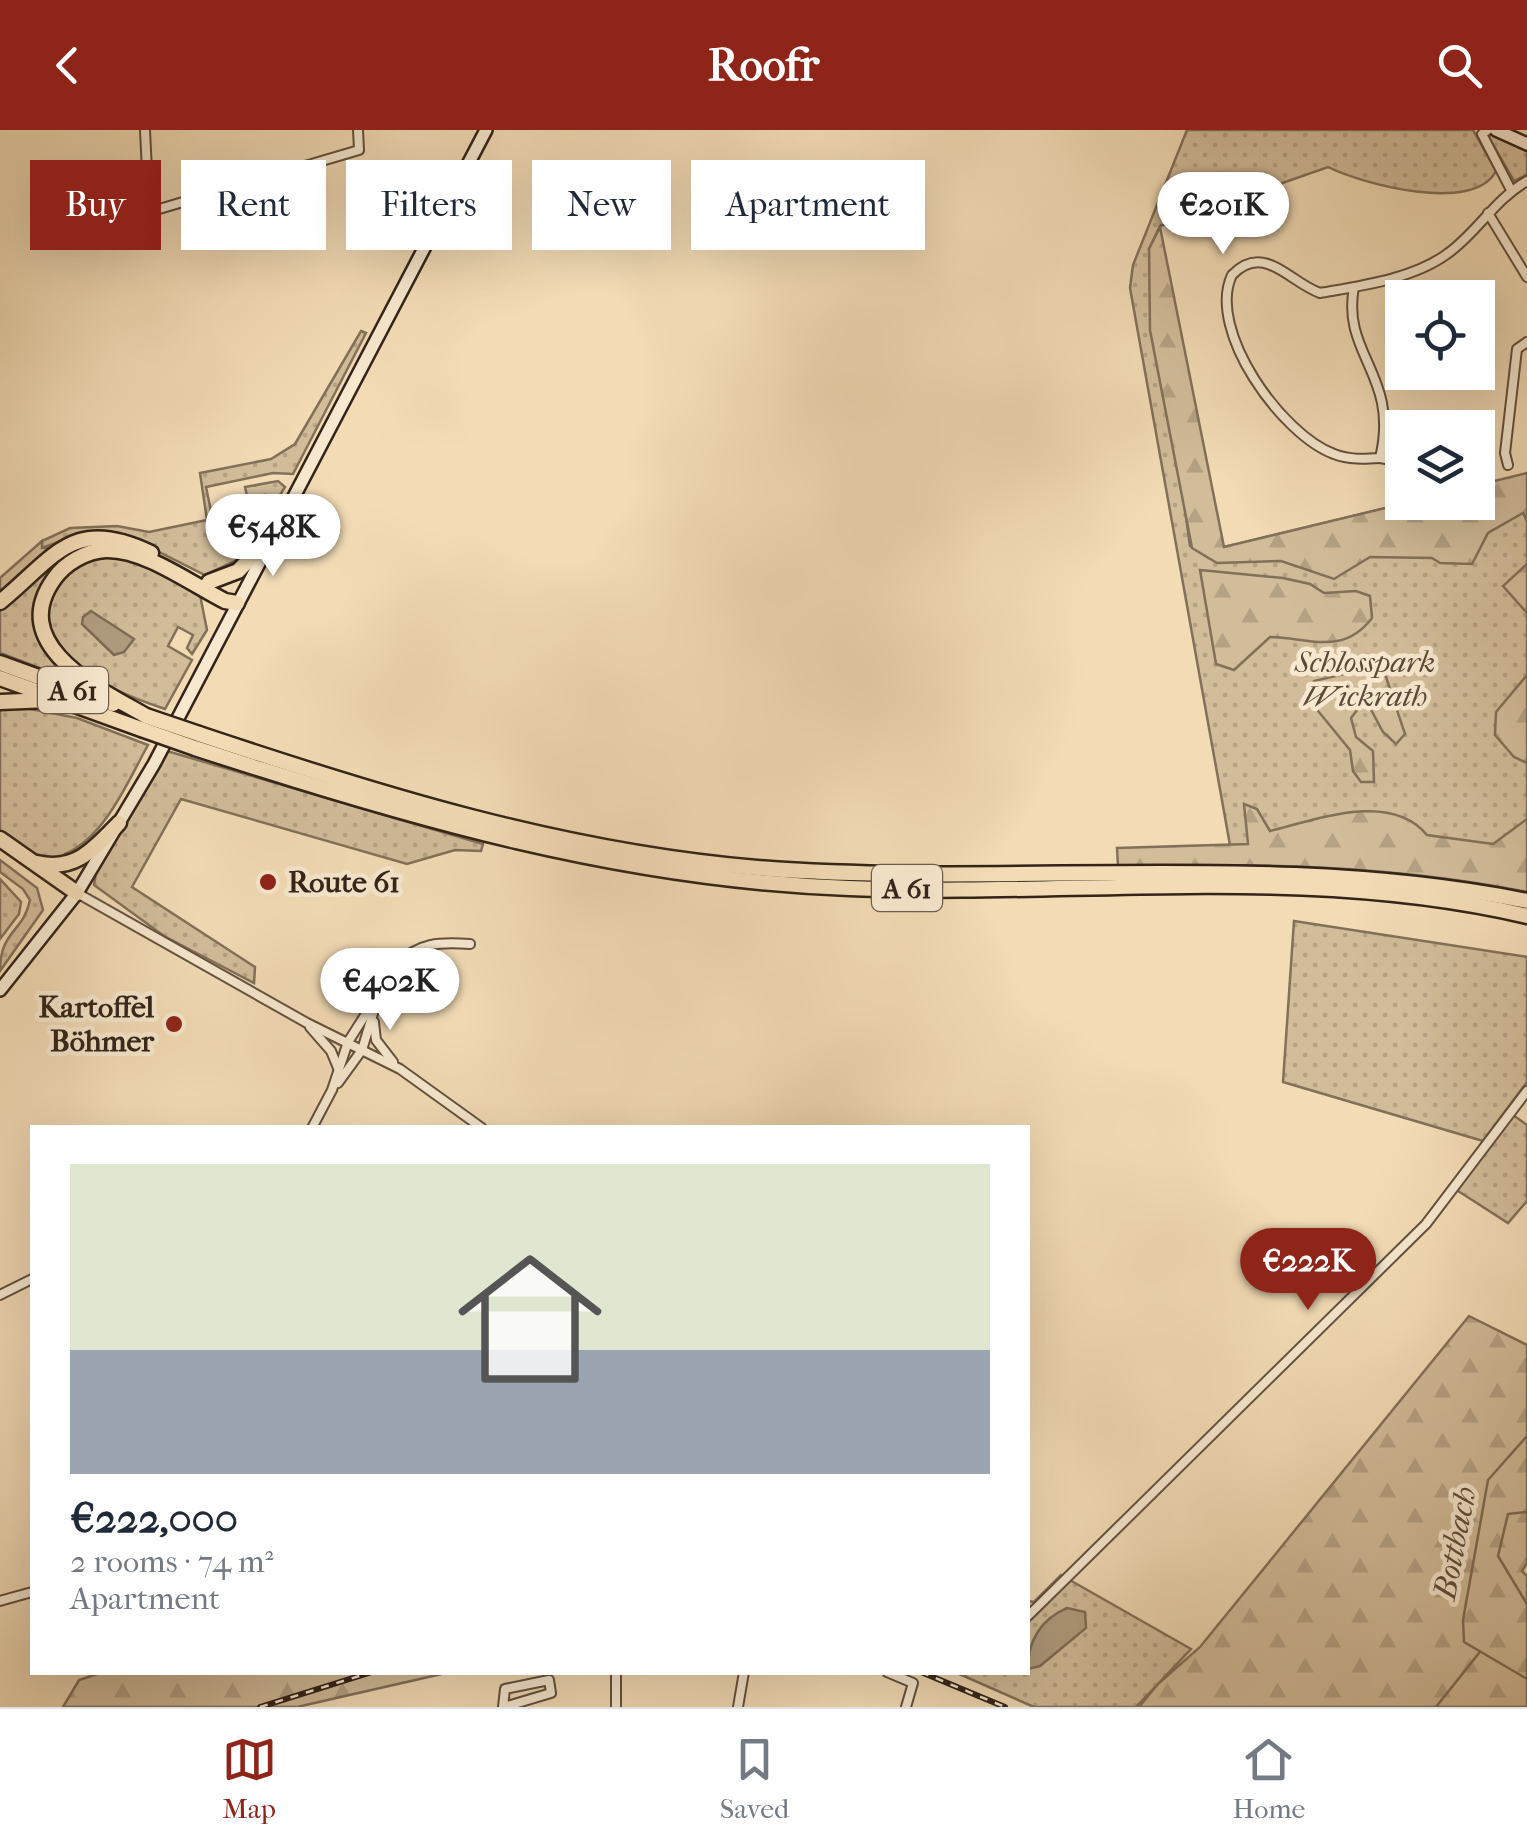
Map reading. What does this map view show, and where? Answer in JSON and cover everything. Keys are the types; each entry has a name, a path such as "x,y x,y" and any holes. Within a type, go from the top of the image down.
{"highway":[{"path":"209,582 238,571 273,535"},
{"path":"0,602 61,546 89,538 129,543 209,582 238,603"},
{"path":"144,722 80,676 51,648 42,614 52,580 86,555 104,550 126,552 224,602 238,603"},
{"name":"A 61","path":"0,663 197,741 516,844 654,870 850,888 1362,890 1527,916"},
{"name":"A 61","path":"0,678 59,700 144,722"},
{"path":"0,702 59,700"},
{"name":"A 61","path":"197,741 486,822 660,856 756,868 876,873 1359,876 1527,901"},
{"path":"37,863 62,866 74,862 120,823"},
{"path":"0,838 77,893"},
{"path":"0,848 77,893"}],"main road":[{"path":"0,990 77,893 120,823 486,130"},
{"path":"1496,130 1527,144"}],"street":[{"path":"157,130 145,132 150,212 359,150 358,130"},
{"path":"1488,130 1482,134 1512,190"},
{"path":"1385,459 1335,455 1285,420 1248,367 1227,303 1232,274 1250,262 1267,261 1320,292 1354,287 1429,264 1446,255 1512,190 1527,181"},
{"path":"1488,214 1527,277"},
{"path":"1354,287 1349,312 1353,327 1385,400 1387,419 1380,458"},
{"path":"1508,465 1505,453 1518,349 1527,342"},
{"path":"77,893 306,1024 400,1069 478,1125"},
{"path":"332,1090 348,1042 407,954 438,942 470,944"},
{"path":"376,1005 376,1040 400,1069"},
{"path":"314,1125 332,1090 362,1050 374,1021"},
{"path":"306,1024 331,1050 339,1069"},
{"path":"1030,1614 1426,1224 1527,1091"},
{"path":"0,1295 30,1279"},
{"path":"0,1601 30,1593"},
{"path":"616,1675 616,1707"},
{"path":"738,1707 743,1675"},
{"path":"895,1675 913,1682 906,1707"},
{"path":"549,1680 550,1693 504,1707 505,1689 549,1680"}],"green space":[{"name":"Schlosspark Wickrath","path":"1187,130 1473,130 1496,171 1484,184 1465,191 1416,192 1366,181 1328,167 1160,226 1149,249 1190,546 1224,547 1385,508 1385,520 1495,520 1495,492 1527,473 1527,888 1388,864 1259,857 1230,845 1130,288 1133,265"},
{"path":"1491,133 1527,151 1527,175 1514,181 1489,138"},
{"path":"1160,227 1224,547 1385,508 1385,520 1495,520 1495,481 1527,473 1527,521 1523,513 1488,533 1472,564 1440,563 1432,558 1370,557 1334,579 1281,561 1217,563 1192,548 1150,330 1149,249"},
{"path":"361,331 366,333 293,474 273,473 206,487 216,535 247,525 246,518 252,516 245,487 278,481 285,487 235,561 205,575 129,537 110,533 80,534 42,548 42,541 70,528 117,526 149,532 207,520 200,473 271,459 295,444"},
{"path":"42,541 42,548 49,548 0,594 0,578"},
{"path":"82,542 131,551 66,561 40,622 79,683 0,653 0,604"},
{"path":"110,554 131,559 200,595 207,630 192,654 187,648 193,635 178,627 168,646 192,660 165,709 124,693 79,668 49,634 46,613 58,581 77,564"},
{"path":"1527,564 1527,613 1503,586"},
{"path":"1200,570 1283,578 1310,584 1324,593 1356,591 1370,596 1372,618 1361,630 1338,641 1270,637 1234,670 1216,664"},
{"path":"1379,656 1405,734 1396,744 1383,732 1369,706 1361,705 1351,718 1356,737 1373,751 1374,782 1361,782 1353,771 1350,750 1305,695 1314,681 1348,673"},
{"path":"1527,675 1527,763 1514,757 1495,735 1496,712"},
{"path":"15,706 77,718 148,745 104,822 65,854 66,861 46,861 0,832 0,707"},
{"path":"167,751 483,844 481,851 455,850 407,864 181,799 132,887 255,967 254,983 164,936 94,885 96,873"},
{"path":"1244,804 1257,809 1270,831 1331,815 1374,811 1412,822 1427,835 1493,844 1527,819 1527,892 1374,871 1221,865 1118,866 1117,848 1248,844"},
{"path":"0,860 37,888 43,910 0,971 4,947 23,919 30,900 23,889 0,872"},
{"path":"0,879 21,902 19,914 0,939"},
{"path":"1294,921 1527,957 1527,1082 1483,1141 1283,1082"},
{"path":"1513,1115 1527,1125 1527,1201 1508,1223 1455,1189"},
{"path":"1469,1316 1527,1345 1527,1563 1522,1571 1527,1576 1527,1707 1139,1707 1158,1684 1200,1647"},
{"path":"1061,1575 1191,1649 1136,1707 1034,1707 962,1675 1030,1675 1030,1601 1034,1602"},
{"path":"94,1675 437,1675 297,1707 63,1707 79,1680"}],"shaded area":[{"path":"91,611 134,639 124,652 114,655 82,624 83,617"},
{"path":"1067,1608 1085,1612 1086,1628 1040,1666 1030,1668 1030,1650 1037,1632"}],"waterway":[{"name":"Bottbach","path":"1527,1436 1488,1480 1463,1620 1464,1642 1527,1679"},
{"path":"1527,1512 1508,1514 1498,1556 1527,1604"},
{"name":"Bottbach","path":"1436,1707 1479,1653"}],"railway":[{"path":"260,1707 362,1675"},
{"path":"928,1675 1005,1707"}],"place":[{"name":"Route 61","path":"268,882"},
{"name":"Kartoffel Böhmer","path":"174,1024"}]}
